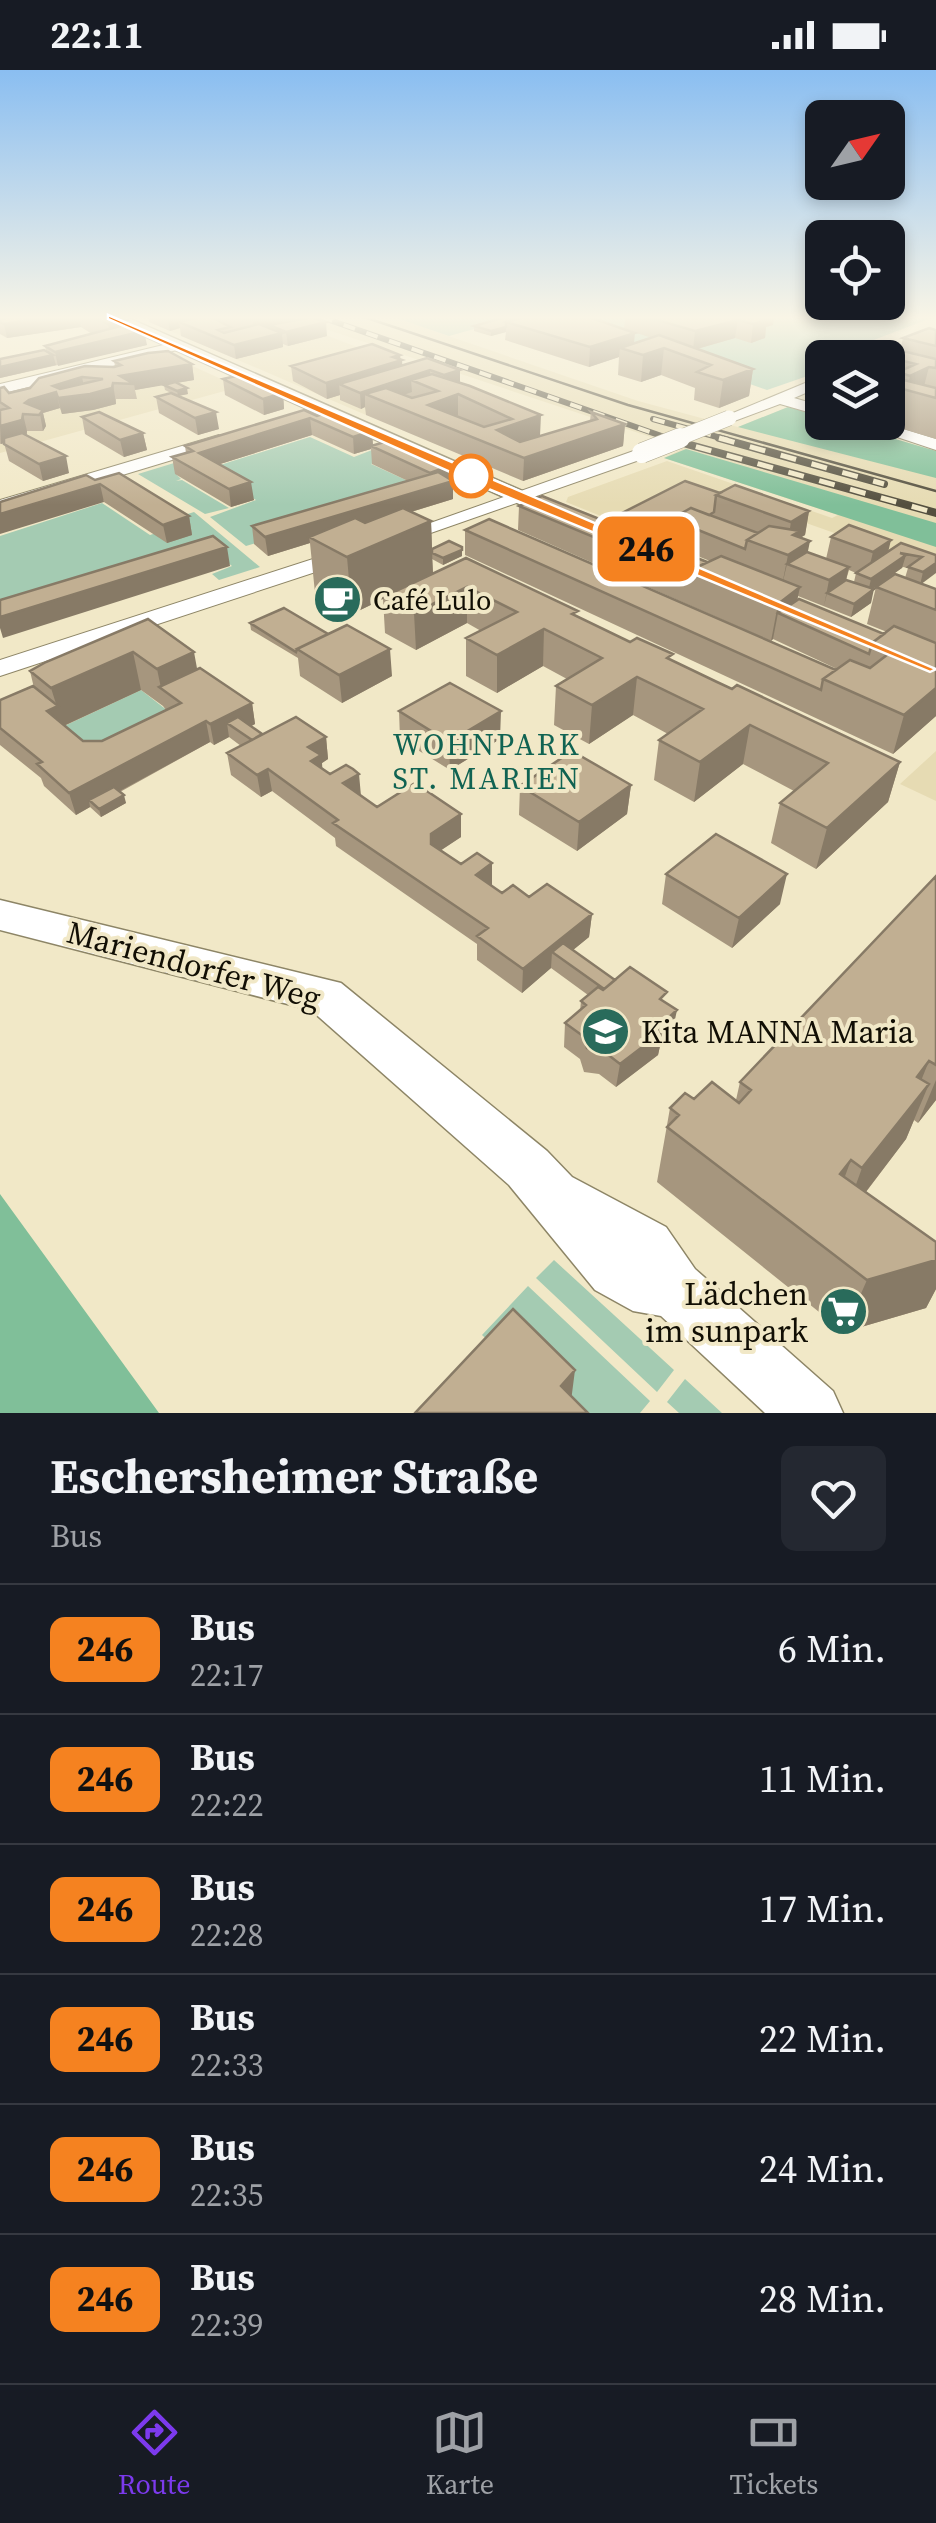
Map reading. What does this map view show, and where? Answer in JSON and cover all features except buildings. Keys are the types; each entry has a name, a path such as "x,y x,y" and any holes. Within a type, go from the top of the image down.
{"street":[{"path":"0,388 35,380"},
{"path":"252,380 602,531"},
{"path":"0,668 521,498 805,388"},
{"path":"778,398 805,406"},
{"path":"284,420 319,409"},
{"path":"0,506 239,434"},
{"path":"905,436 936,445"},
{"name":"Mariendorfer Weg","path":"0,914 325,996 557,1196 612,1266 630,1282 674,1289 811,1413"}],"shaded area":[{"path":"69,380 223,380 239,387 0,453 0,397"},
{"path":"284,380 443,380 460,386 366,415"},
{"path":"478,380 576,380 638,401 738,427 788,407 805,412 805,440 899,440 936,451 936,569 744,501 668,543 566,502 568,497 667,461 832,518 838,515 664,458 684,448"},
{"path":"936,751 936,801 900,784"}],"green space":[{"path":"738,380 797,380 767,390"},
{"path":"788,407 805,412 805,440 899,440 936,451 936,478 738,427"},
{"path":"310,437 354,457 372,450 390,456 371,464 430,491 246,546 210,517 256,500 204,470"},
{"path":"686,449 936,523 936,547 664,458"},
{"path":"197,456 176,474 181,479 176,481 182,480 229,508 205,514 138,474"},
{"path":"102,503 150,535 178,526 172,519 194,512 260,567 219,580 212,574 232,566 217,554 0,621 0,536"},
{"path":"141,690 186,725 107,763 62,727"},
{"path":"0,1194 159,1413 0,1413"},
{"path":"554,1260 674,1370 657,1392 536,1278"},
{"path":"528,1286 650,1401 640,1413 567,1413 482,1335"},
{"path":"685,1379 722,1413 679,1413 667,1402"}],"tram line":[{"path":"552,380 628,405 936,491"}],"railway":[{"path":"500,380 673,440"},
{"path":"653,419 728,440"},
{"path":"665,438 936,513"},
{"path":"719,438 884,484"}],"bus line":[{"name":"246","path":"252,380 490,485 936,669"}],"place":[{"name":"Café Lulo","path":"338,600"},
{"name":"Kita MANNA Maria","path":"606,1032"},
{"name":"Lädchen im sunpark","path":"843,1312"}],"district":[{"name":"WOHNPARK ST. MARIEN","path":"487,761"}]}
